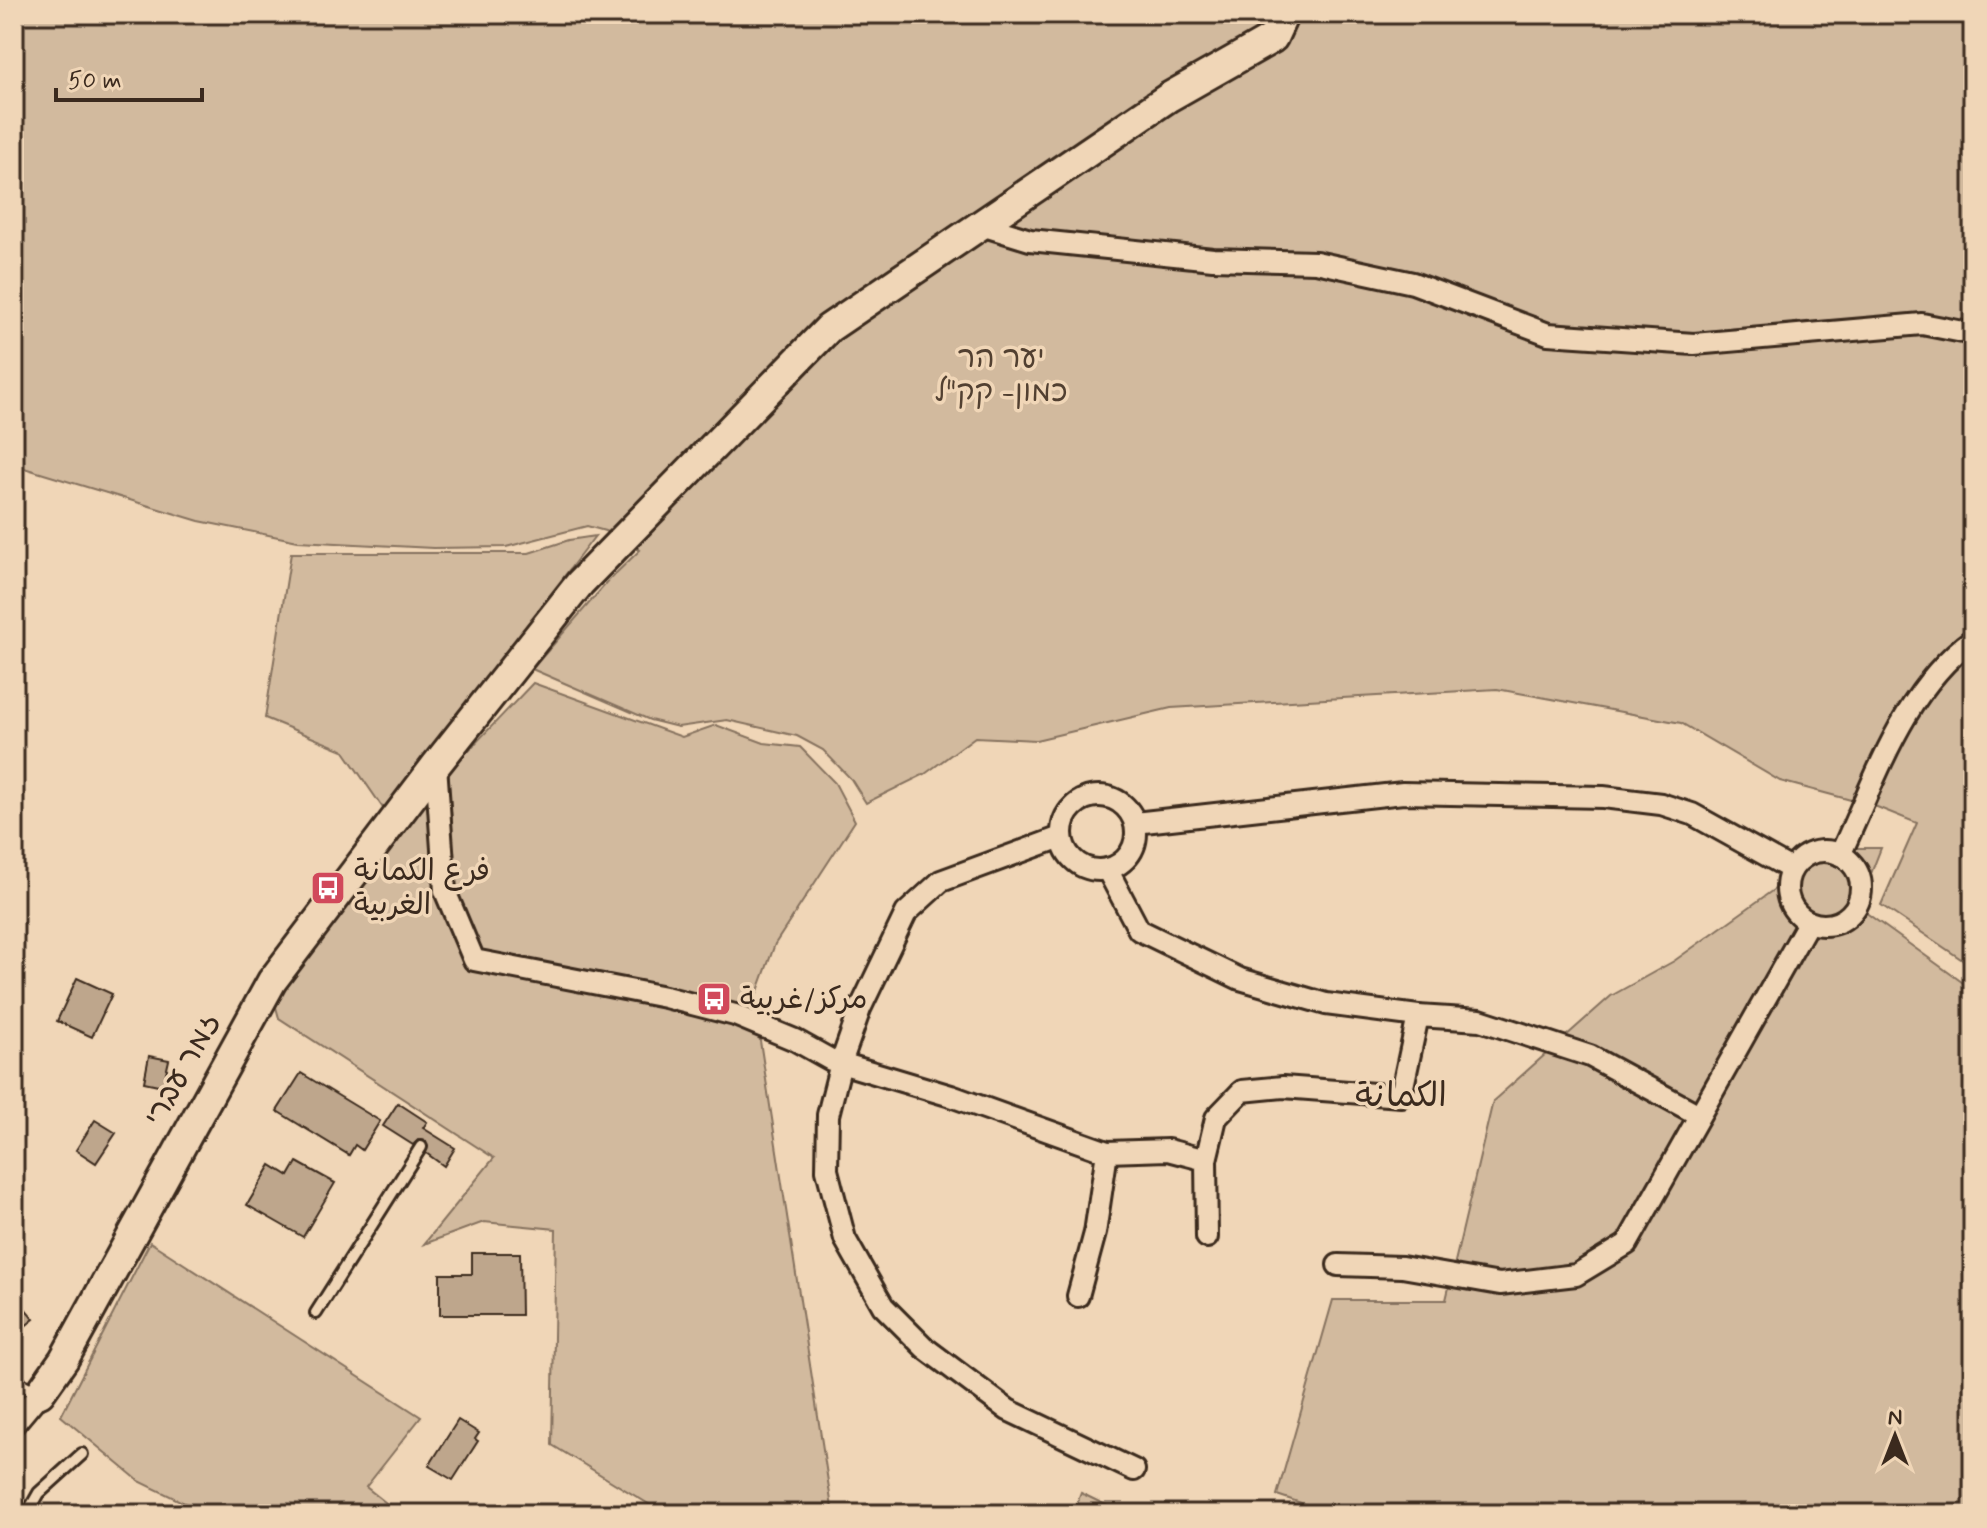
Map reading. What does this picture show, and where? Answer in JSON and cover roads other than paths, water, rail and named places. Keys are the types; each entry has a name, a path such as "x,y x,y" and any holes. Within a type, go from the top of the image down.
{"main road":[{"name":"זמר עברי","path":"40,1393 64,1359 272,981 436,765 580,583 829,328 1169,97 1273,38 1284,14"}],"street":[{"path":"981,225 1030,240 1213,259 1316,262 1413,283 1548,334 1694,344 1922,324 1973,334"},
{"path":"1840,855 1912,703 1933,673 1973,639"},
{"path":"436,765 445,891 474,960 665,997 735,1015 841,1063 951,1096 1107,1152 1168,1150 1206,1160"},
{"path":"1135,823 1403,793 1603,797 1661,804 1692,814 1791,869"},
{"path":"1098,795 1121,802 1135,823 1134,846 1128,856 1107,869 1083,867 1072,860 1061,837 1066,813 1086,797 1098,795"},
{"path":"1061,837 941,881 906,913 860,1009 841,1063 828,1115 827,1170 845,1239 883,1306 925,1348 1008,1410 1134,1470"},
{"path":"1823,851 1840,855 1854,866 1860,877 1859,901 1853,912 1833,925 1808,923 1790,905 1786,893 1791,869 1811,853 1823,851"},
{"path":"1107,869 1139,930 1227,973 1326,1004 1418,1016 1480,1020 1590,1056 1699,1115"},
{"path":"1338,1265 1402,1267 1500,1284 1576,1275 1627,1244 1808,923"},
{"path":"1207,1237 1206,1160 1216,1118 1242,1091 1283,1087 1401,1096 1418,1016"},
{"path":"1078,1296 1095,1233 1107,1152"},
{"name":"זמר עברי","path":"14,1424 40,1393"}],"lane":[{"path":"316,1313 421,1147"},
{"path":"14,1380 40,1393"},
{"path":"27,1514 39,1493 82,1454"}],"place":[{"name":"فرع الكمانة الغربية","path":"328,888"},
{"name":"مركز/غربية","path":"714,999"}],"district":[{"name":"الكمانة","path":"1401,1096"}],"park label":[{"name":"יער הר כמון- קק\"ל","path":"1001,375"}]}
